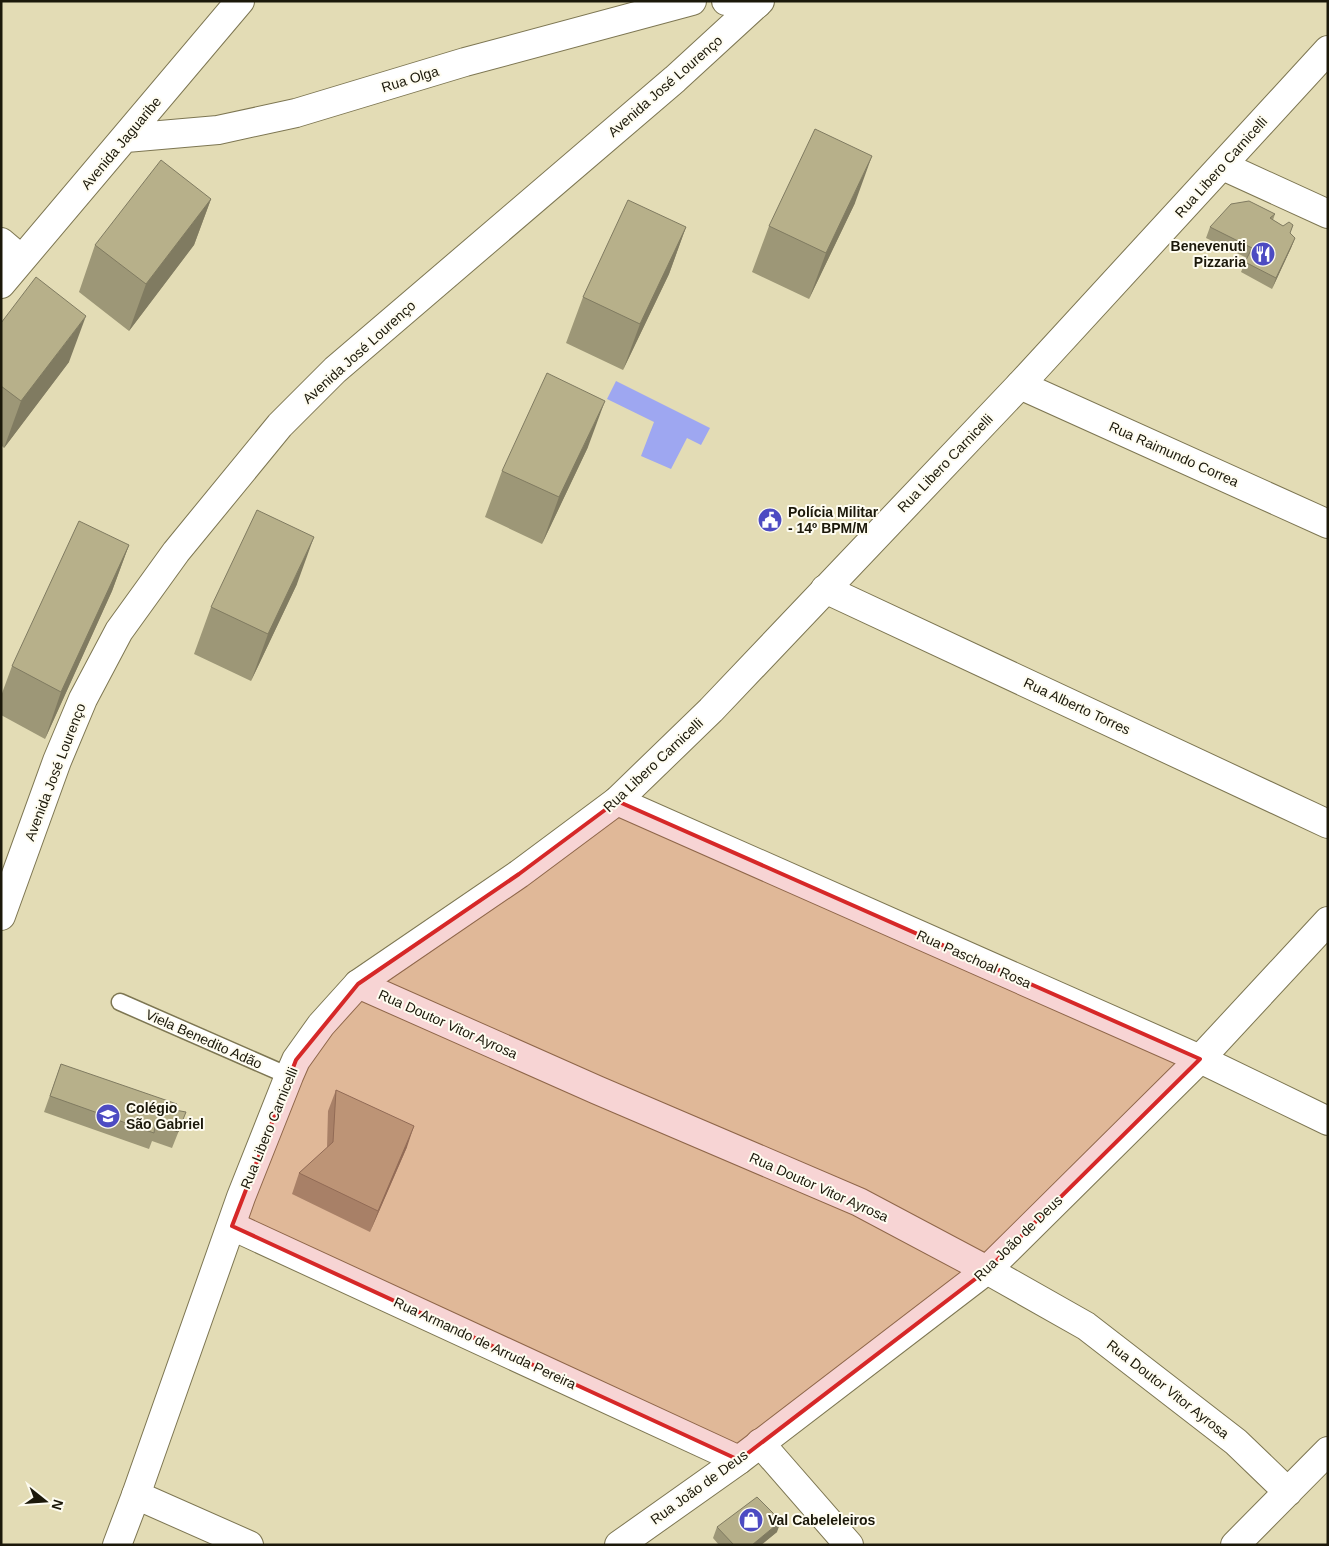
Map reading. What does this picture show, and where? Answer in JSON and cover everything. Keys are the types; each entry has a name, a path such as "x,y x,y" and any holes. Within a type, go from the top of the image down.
{"street":[{"name":"Rua Olga","path":"126,138 218,130 296,113 466,62 692,1"},
{"path":"726,1 758,2"},
{"name":"Avenida José Lourenço","path":"1,916 57,761 83,699 119,631 176,552 280,425 335,370 676,79 758,2"},
{"name":"Avenida Jaguaribe","path":"1,284 11,250 126,138 228,5"},
{"name":"Rua Libero Carnicelli","path":"117,1545 232,1226 289,1076 296,1060 322,1025 358,984 519,874 617,801 711,710 1020,385 1328,50"},
{"path":"1223,166 1328,214"},
{"name":"Rua Raimundo Correa","path":"1020,385 1328,524"},
{"name":"Rua Alberto Torres","path":"826,589 1328,824"},
{"name":"Rua Paschoal Rosa","path":"617,801 1200,1059 1328,1121"},
{"name":"Rua João de Deus","path":"619,1545 739,1460 987,1270 1200,1059 1328,921"},
{"name":"Rua Doutor Vitor Ayrosa","path":"358,984 597,1090 859,1202 987,1270 1086,1326 1236,1442 1288,1492"},
{"name":"Rua Armando de Arruda Pereira","path":"232,1226 739,1460"},
{"path":"760,1443 848,1545"},
{"path":"1235,1545 1328,1451"},
{"path":"136,1495 249,1545"}],"lane":[{"name":"Viela Benedito Adão","path":"120,1002 289,1076"}],"highlighted area":[{"path":"617,801 1200,1059 987,1270 739,1460 232,1226 296,1060 358,984 519,874"}],"water":[{"path":"616,381 710,428 701,445 687,438 671,469 641,456 654,422 607,399"}],"building":[{"path":"815,129 872,156 826,253 769,226"},
{"path":"161,160 211,199 146,284 95,245"},
{"path":"628,200 686,227 640,324 583,297"},
{"name":"Benevenuti Pizzaria","path":"1249,201 1275,214 1270,218 1283,226 1289,222 1293,225 1290,233 1295,238 1276,278 1245,262 1252,248 1210,227 1231,204"},
{"path":"36,277 86,316 21,401 1,386 1,323"},
{"path":"547,373 605,401 559,497 502,471"},
{"path":"257,510 314,537 268,634 211,607"},
{"path":"79,521 129,545 61,692 12,666"},
{"path":"61,1064 177,1104 175,1110 186,1112 178,1132 155,1124 154,1133 50,1096"},
{"path":"336,1090 414,1126 378,1211 299,1173 333,1142"},
{"name":"Val Cabeleleiros","path":"757,1497 781,1521 752,1545 734,1545 717,1527"}],"place":[{"name":"Benevenuti Pizzaria","path":"1263,254"},
{"name":"Polícia Militar - 14º BPM/M","path":"770,520"},
{"name":"Colégio São Gabriel","path":"108,1116"},
{"name":"Val Cabeleleiros","path":"751,1520"}]}
